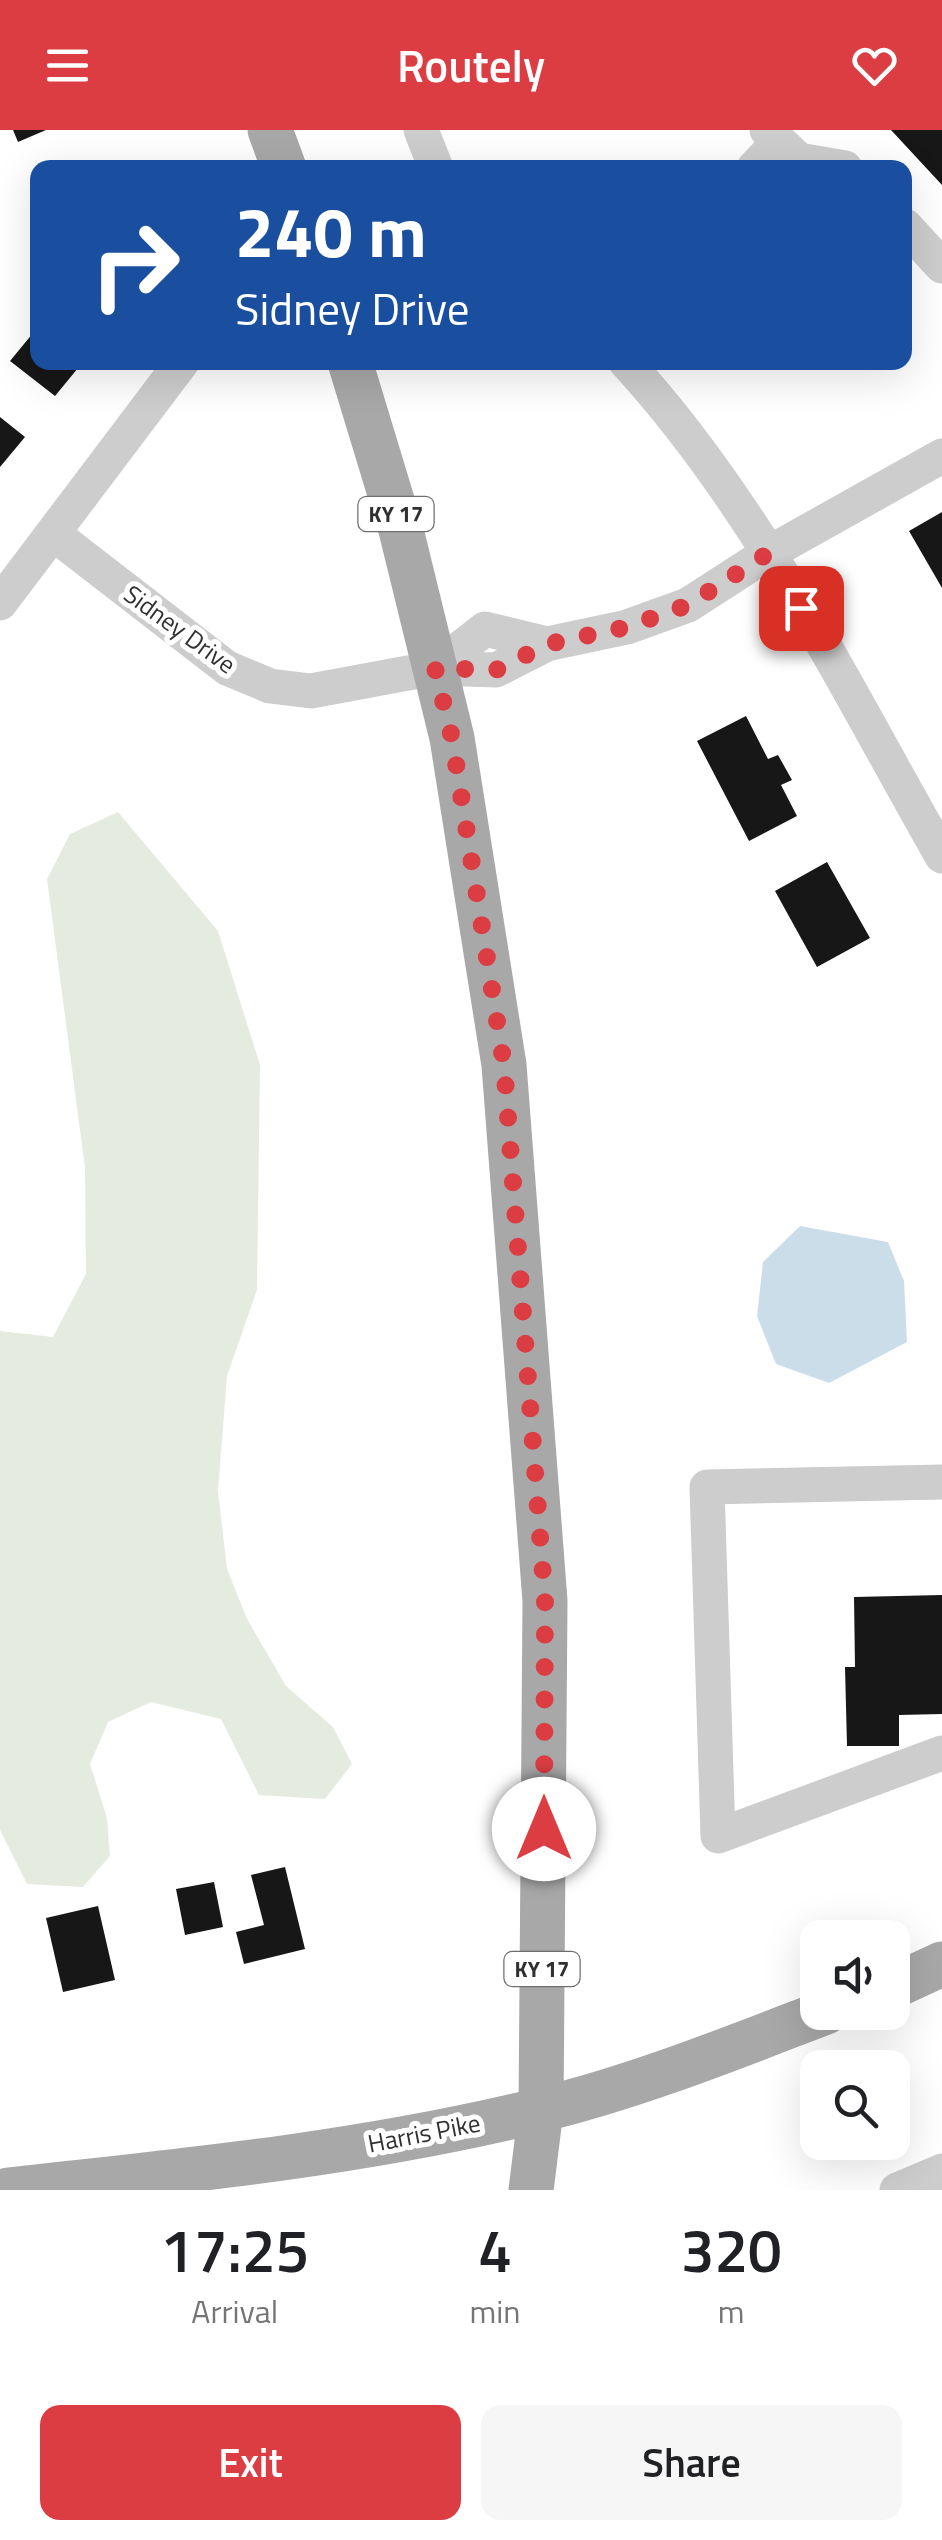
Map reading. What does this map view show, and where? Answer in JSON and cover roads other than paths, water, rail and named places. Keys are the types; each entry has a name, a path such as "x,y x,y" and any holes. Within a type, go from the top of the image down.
{"main road":[{"path":"270,130 281,160"},
{"name":"KY 17","path":"352,370 401,530 452,738 504,1065 545,1601 541,2110 532,2190"},
{"path":"910,1978 942,1964"},
{"name":"Harris Pike","path":"8,2190 343,2149 541,2110 665,2074 800,2022"}],"street":[{"path":"420,130 433,160"},
{"path":"759,160 774,136 799,160"},
{"path":"912,234 942,266"},
{"path":"0,603 55,536 176,370"},
{"path":"633,370 713,469 937,834"},
{"name":"Sidney Drive","path":"55,536 228,668 270,686 311,691 435,668 496,670 548,644 627,627 688,605 767,554 942,456"},
{"path":"942,1482 707,1487 718,1836 942,1753"},
{"path":"897,2190 942,2171"}],"water":[{"path":"800,1226 888,1242 904,1281 907,1342 829,1383 776,1364 757,1316 763,1262"}]}
